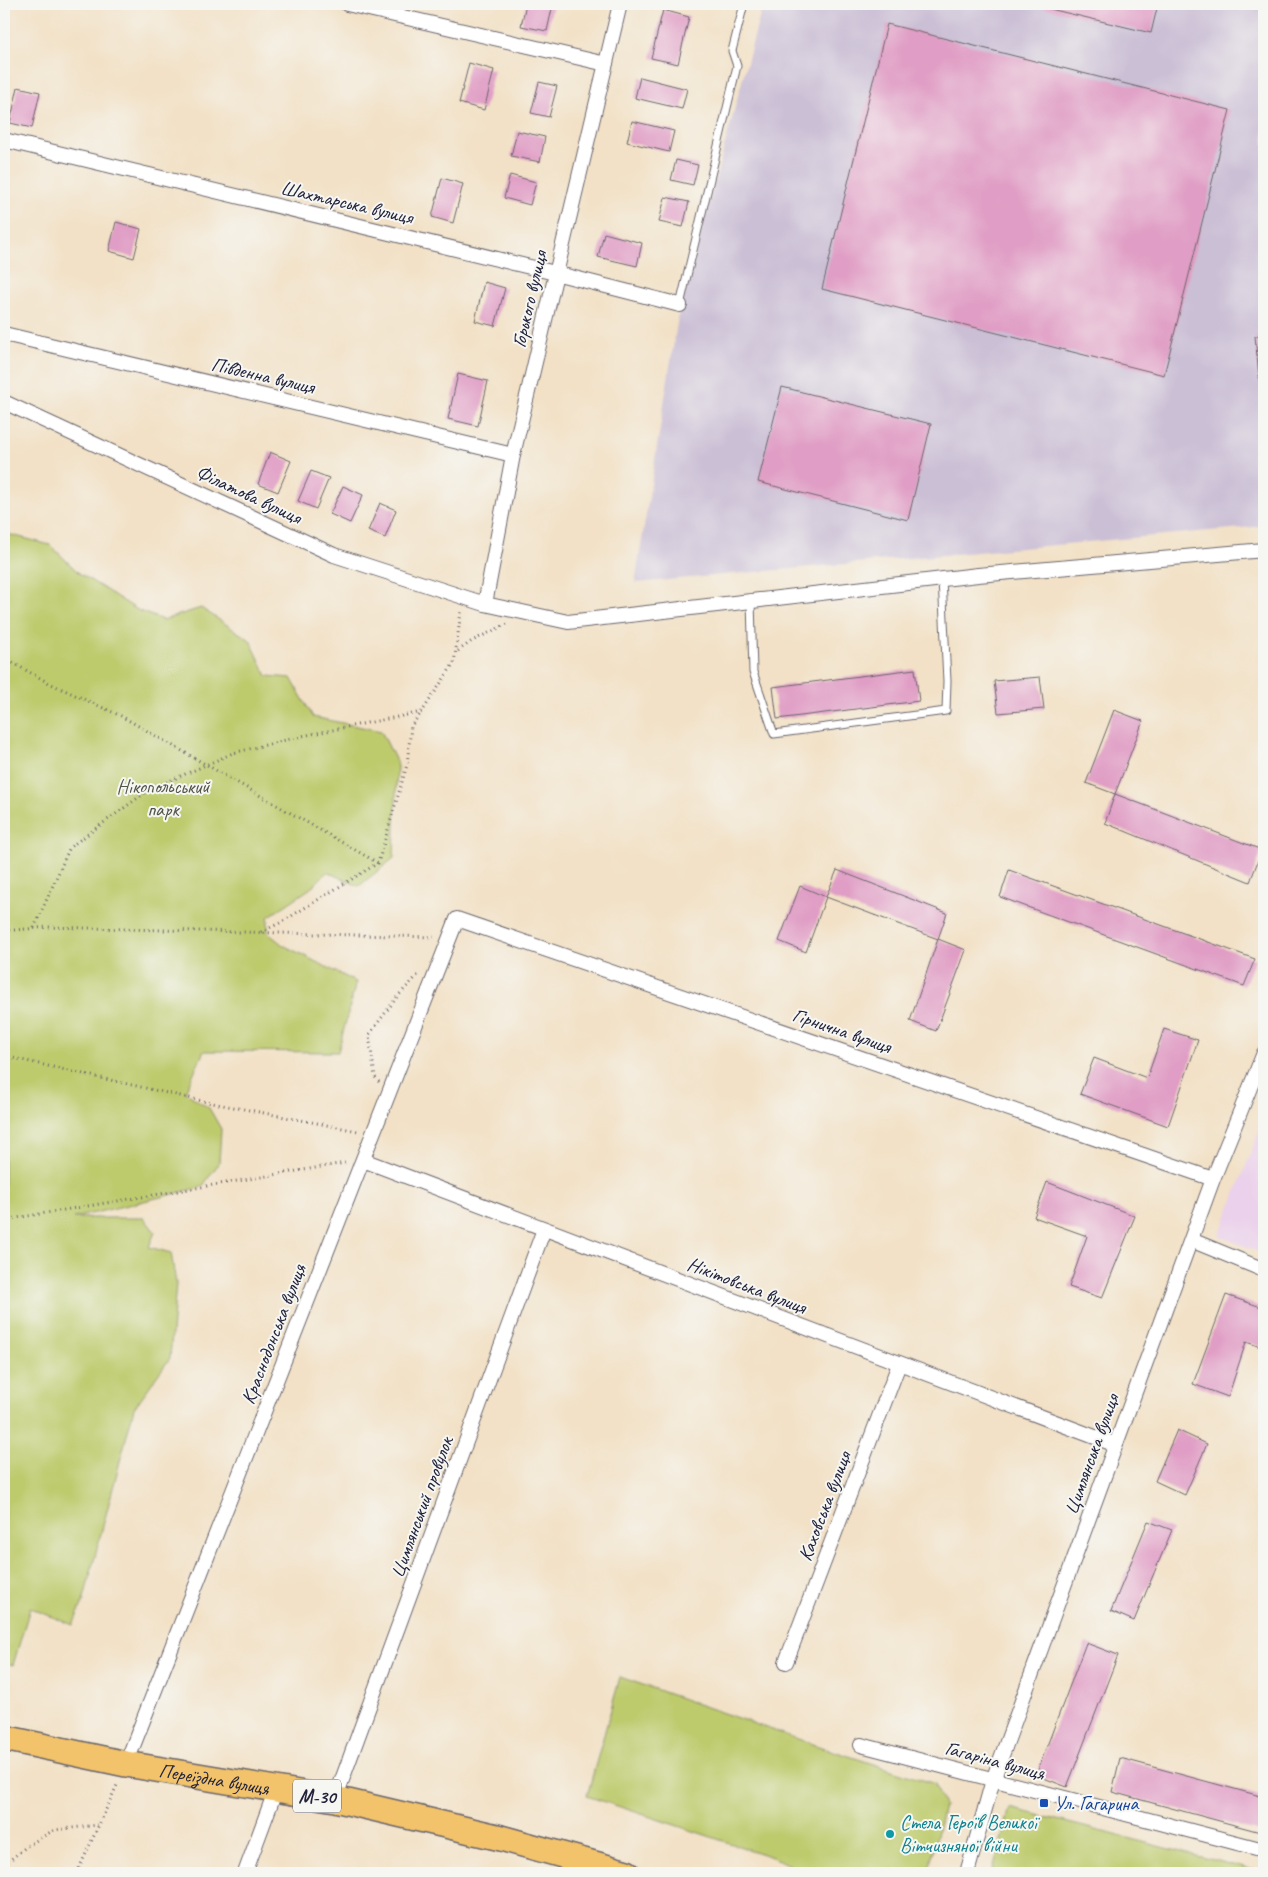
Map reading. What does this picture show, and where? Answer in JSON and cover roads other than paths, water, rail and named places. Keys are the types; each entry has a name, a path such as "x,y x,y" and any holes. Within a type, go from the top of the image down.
{"highway":[{"name":"Переїздна вулиця","path":"4,1738 126,1764 335,1799 501,1838 627,1873"}],"street":[{"path":"347,4 606,64"},
{"name":"Горького вулиця","path":"485,604 514,455 555,273 620,4"},
{"name":"Шахтарська вулиця","path":"4,140 680,305"},
{"name":"Південна вулиця","path":"4,334 514,455"},
{"name":"Філатова вулиця","path":"4,402 334,555 485,604 568,622 942,579 1264,550"},
{"name":"Краснодонська вулиця","path":"126,1764 457,919"},
{"name":"Гірнична вулиця","path":"457,919 1213,1179"},
{"name":"Цимлянська вулиця","path":"967,1873 993,1780 1213,1179 1264,1053"},
{"name":"Нікітовська вулиця","path":"363,1160 1116,1445"},
{"name":"Цимлянський провулок","path":"335,1799 544,1228"},
{"path":"1191,1240 1264,1270"},
{"name":"Каховська вулиця","path":"786,1662 899,1364"},
{"name":"Гагаріна вулиця","path":"862,1745 1264,1850"},
{"path":"245,1873 276,1789"}],"lane":[{"path":"680,305 737,66 732,51 744,4"},
{"path":"751,601 753,672 774,734 946,711 947,681 942,579"}],"place":[{"name":"Ул. Гагарина","path":"1044,1803"},
{"name":"Стела Героїв Великої Вітчизняної війни","path":"890,1834"}],"park label":[{"name":"Нікопольський парк","path":"163,798"}]}
